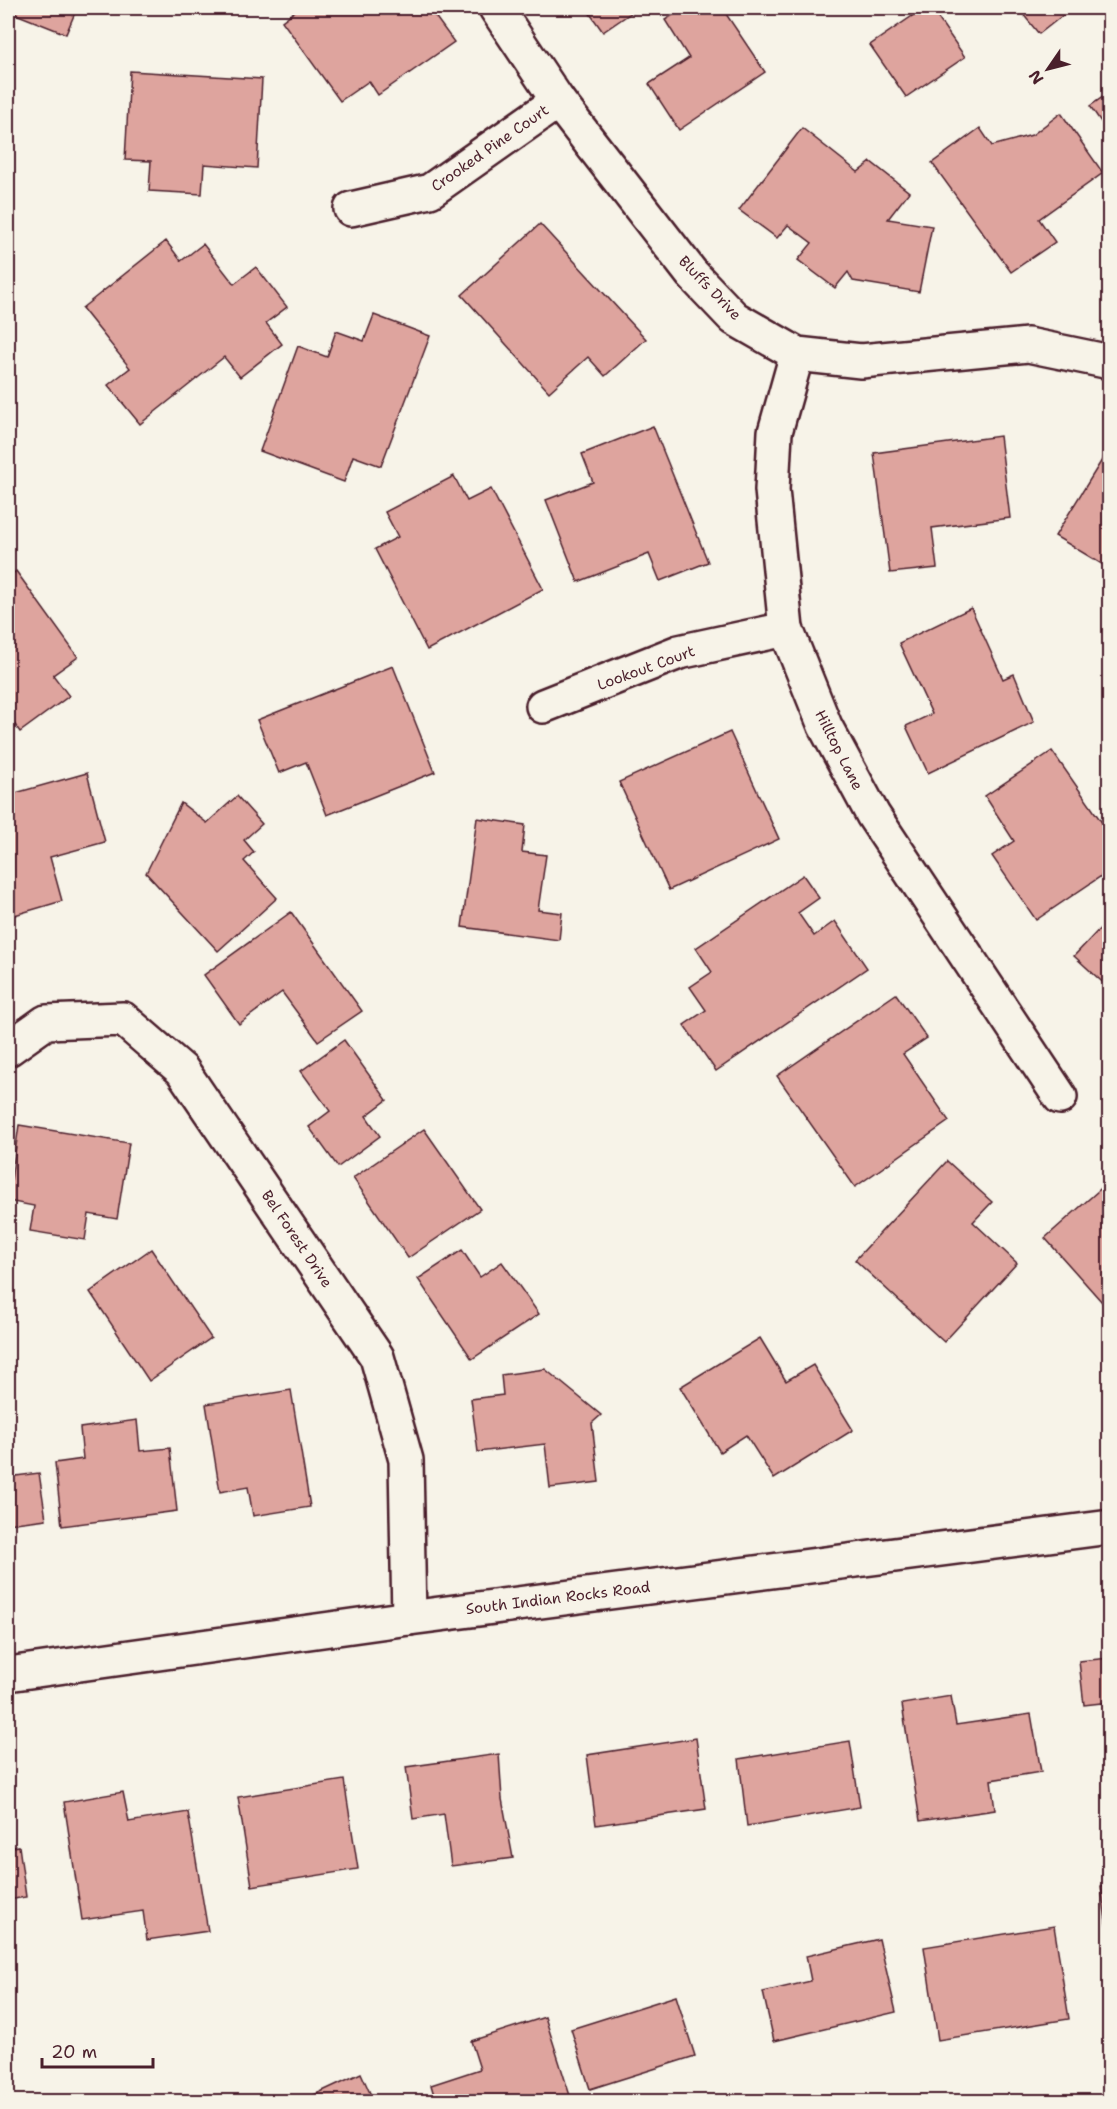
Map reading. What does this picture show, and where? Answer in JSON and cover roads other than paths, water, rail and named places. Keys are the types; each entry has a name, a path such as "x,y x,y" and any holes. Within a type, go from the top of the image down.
{"street":[{"name":"Bluffs Drive","path":"496,8 558,101 699,281 734,318 797,354 861,361 1028,345 1110,362"},
{"name":"Crooked Pine Court","path":"351,209 430,191 558,101"},
{"name":"Hilltop Lane","path":"797,354 775,432 772,490 786,628 825,726 873,815 1060,1097"},
{"name":"Lookout Court","path":"543,706 679,652 786,628"},
{"name":"Bel Forest Drive","path":"8,1049 46,1022 123,1019 182,1070 377,1357 406,1460 409,1618"},
{"name":"South Indian Rocks Road","path":"8,1674 409,1618 1110,1527"}]}
